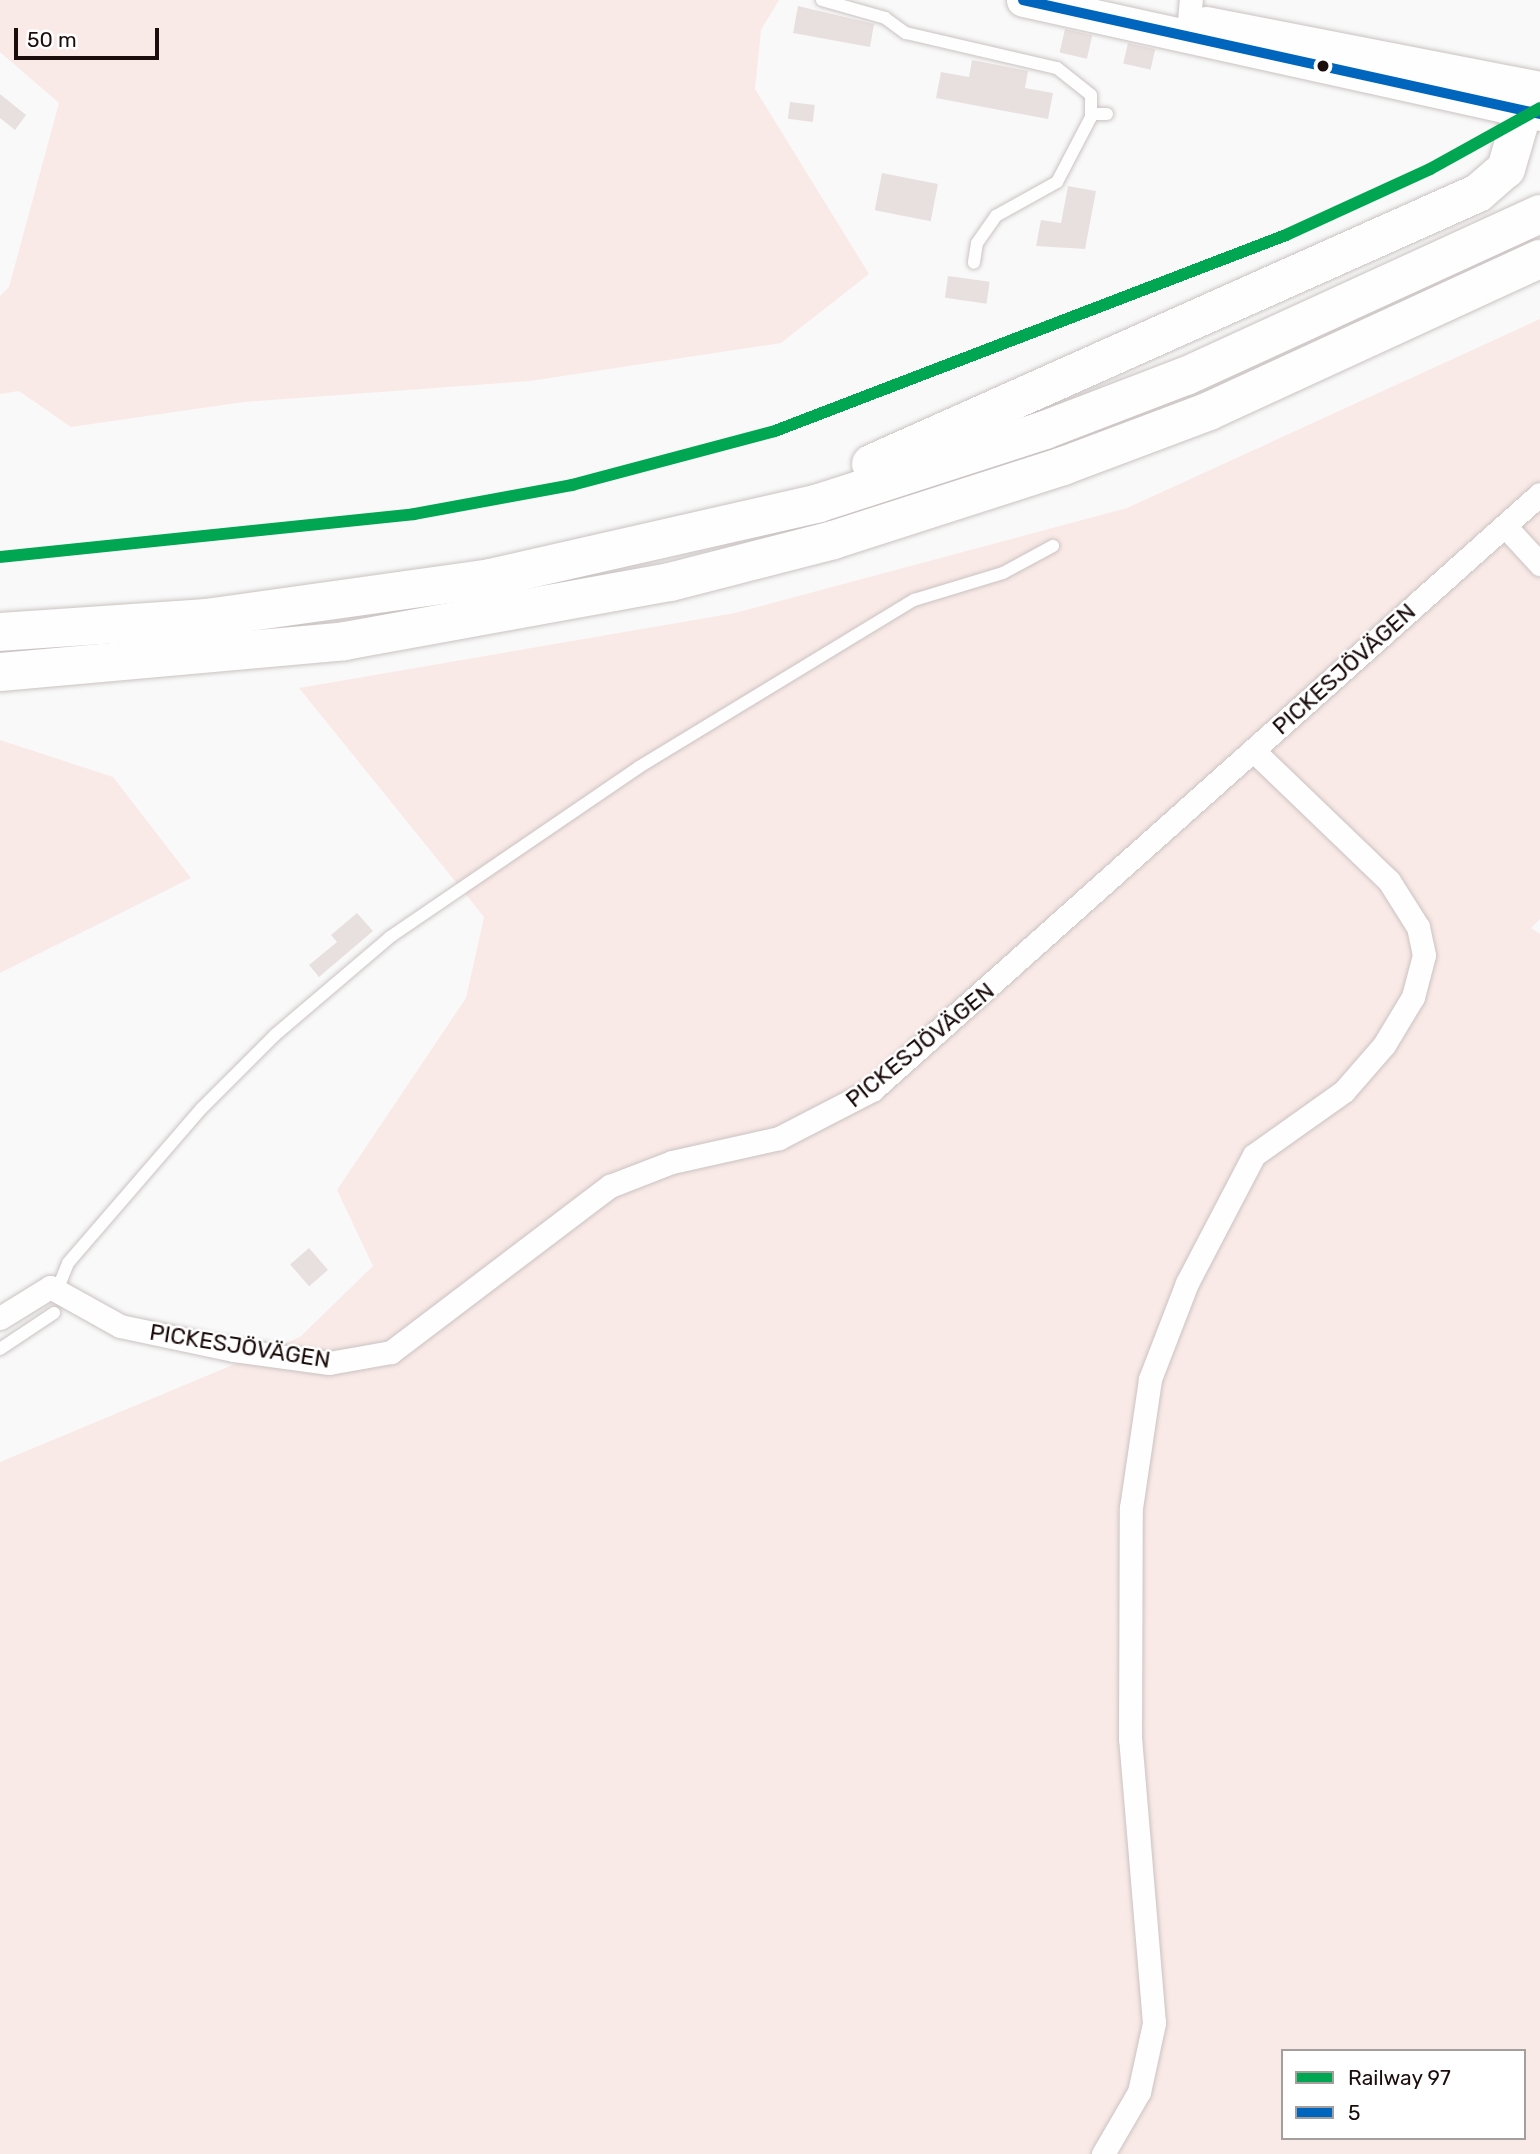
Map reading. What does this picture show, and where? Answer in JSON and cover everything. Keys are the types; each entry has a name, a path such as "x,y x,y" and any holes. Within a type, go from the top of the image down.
{"highway":[{"path":"590,558 887,459 1478,193 1506,170 1537,98"},
{"path":"0,632 338,602 590,558 819,503 1045,430 1295,331 1540,214"},
{"path":"0,672 345,641 670,582 833,540 1063,466 1209,411 1540,259"}],"street":[{"path":"1023,0 1120,19 1242,53 1537,98"},
{"path":"1120,19 1190,10 1537,98"},
{"name":"PICKESJÖVÄGEN","path":"58,1288 120,1326 234,1350 329,1363 391,1352 610,1186 673,1162 779,1138 872,1090 1540,494"},
{"path":"1505,526 1540,564"},
{"path":"1102,2154 1139,2092 1154,2023 1130,1739 1131,1508 1150,1379 1187,1283 1254,1155 1344,1091 1384,1045 1413,997 1424,955 1418,927 1389,881 1253,750"},
{"path":"0,1318 40,1289 58,1288"}],"lane":[{"path":"822,0 885,18 906,33 1057,68 1085,86 1091,114 1057,182 996,216 977,243 974,262"},
{"path":"1091,114 1107,114"},
{"path":"58,1288 68,1263 202,1108 275,1035 390,937 639,767 914,600 1003,573 1053,546"},
{"path":"0,1349 54,1314"}],"shaded area":[{"path":"0,0 779,0 761,30 755,89 869,274 781,343 530,381 244,402 71,427 19,391 0,394 0,296 9,287 59,103 0,52"},
{"path":"1540,319 1540,919 1531,928 1540,934 1540,2154 0,2154 0,1462 300,1337 373,1266 337,1190 466,998 484,917 299,688 735,613 1127,508"},
{"path":"0,740 113,777 191,878 0,973"}],"building":[{"path":"798,6 874,24 870,47 793,33"},
{"path":"1065,29 1092,35 1087,59 1060,52"},
{"path":"1128,43 1155,49 1151,70 1123,63"},
{"path":"972,60 1028,71 1025,88 1053,93 1048,119 936,98 941,72 969,77"},
{"path":"0,94 26,115 15,130 0,118"},
{"path":"790,102 815,105 813,122 788,119"},
{"path":"882,173 938,184 931,221 875,210"},
{"path":"1068,186 1096,191 1085,249 1036,246 1041,220 1061,223"},
{"path":"948,276 990,282 987,304 945,298"},
{"path":"357,913 373,931 319,977 309,965 337,942 331,935"},
{"path":"309,1248 328,1270 309,1286 290,1264"}],"rail line":[{"name":"97","path":"0,557 414,514 572,485 775,431 1286,235 1430,169 1540,108"}],"transit line":[{"name":"5","path":"1023,0 1540,114"}]}
